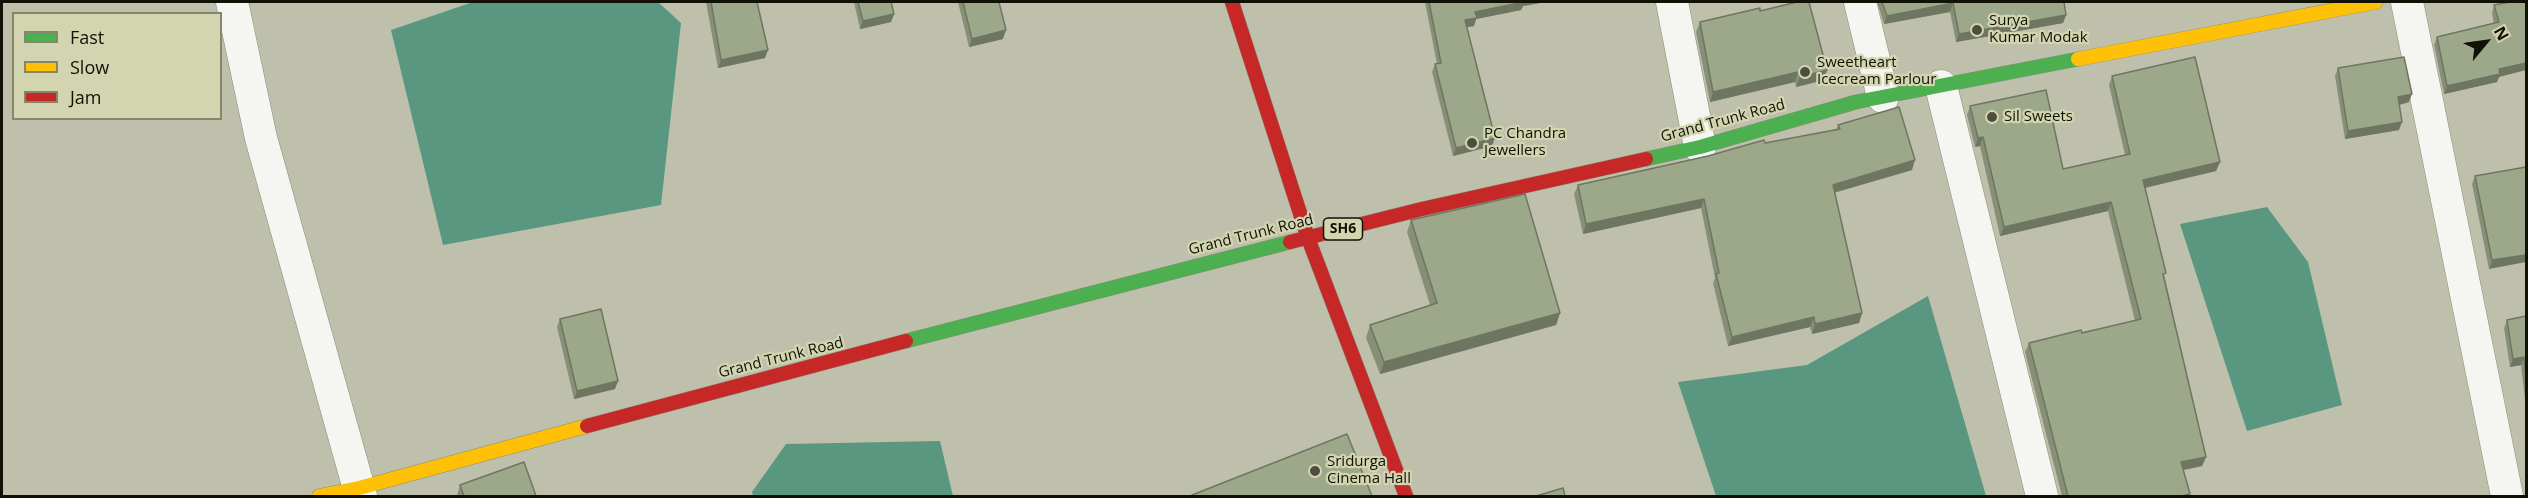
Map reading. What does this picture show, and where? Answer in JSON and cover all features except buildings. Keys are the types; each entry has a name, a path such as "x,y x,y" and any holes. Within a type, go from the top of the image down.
{"main road":[{"path":"1232,2 1308,238 1406,496"},
{"name":"Grand Trunk Road","path":"319,496 360,492 760,379 1422,209 1700,147 1856,102 2376,2"}],"street":[{"path":"232,2 261,138 360,492"},
{"path":"1672,2 1700,147"},
{"path":"1860,2 1883,97"},
{"path":"2407,2 2507,496"},
{"path":"1941,86 2042,496"}],"shaded area":[{"path":"473,2 658,2 681,23 661,205 443,245 391,30"},
{"path":"2267,207 2308,262 2342,405 2247,431 2180,224"},
{"path":"1928,296 1986,496 1716,496 1678,382 1807,365"},
{"path":"940,441 953,496 753,496 752,492 786,444"}],"traffic: fast":[{"path":"1646,159 1700,147 1856,102 2078,59"},
{"path":"906,341 1290,242"}],"traffic: slow":[{"path":"2078,59 2376,2"},
{"path":"319,496 359,488 587,426"}],"traffic: jam":[{"path":"1232,2 1308,238 1406,496"},
{"path":"1290,242 1422,209 1646,159"},
{"path":"587,426 906,341"}],"place":[{"name":"Surya Kumar Modak","path":"1977,30"},
{"name":"Sweetheart Icecream Parlour","path":"1805,72"},
{"name":"Sil Sweets","path":"1992,117"},
{"name":"PC Chandra Jewellers","path":"1472,143"},
{"name":"Sridurga Cinema Hall","path":"1315,471"}]}
